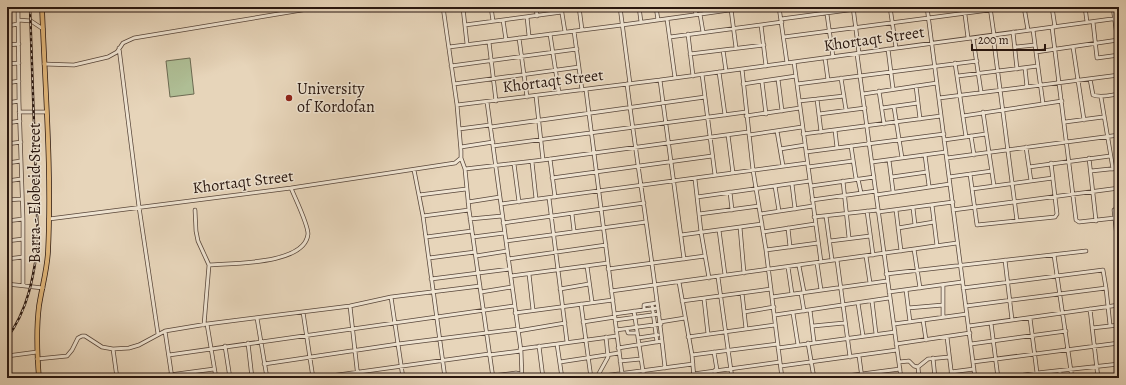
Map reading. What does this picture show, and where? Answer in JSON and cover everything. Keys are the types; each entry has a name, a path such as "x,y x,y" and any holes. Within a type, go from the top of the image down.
{"main road":[{"name":"Barra - Elobeid Street","path":"39,378 37,352 39,307 47,265 49,218 42,7"}],"street":[{"path":"7,9 18,7 23,285"},
{"path":"44,64 74,64 94,61 113,55 123,43 134,38 320,7"},
{"path":"469,7 444,9 457,105 461,158 465,170 470,219 493,377"},
{"path":"491,7 493,21"},
{"path":"536,7 537,16"},
{"path":"562,7 565,32"},
{"path":"582,30 579,9 602,7"},
{"path":"629,7 621,8 630,108 662,334 665,368"},
{"path":"639,7 641,22"},
{"path":"656,7 658,20"},
{"path":"694,7 696,14"},
{"path":"449,47 667,19 721,9 751,7"},
{"path":"779,7 788,63"},
{"path":"826,7 833,57"},
{"path":"670,37 761,25 853,8 871,7"},
{"path":"890,7 896,48"},
{"path":"927,7 975,378"},
{"path":"964,7 968,38"},
{"path":"784,37 965,14 990,8 1012,7"},
{"path":"1024,7 1028,30"},
{"path":"1052,7 1055,49 1077,222 1115,218"},
{"path":"1085,7 1087,22"},
{"path":"1114,7 1117,18 1119,51"},
{"path":"463,8 467,44"},
{"path":"853,8 860,76 901,378"},
{"path":"990,8 1017,221"},
{"path":"731,9 736,48"},
{"path":"465,25 562,12"},
{"path":"700,14 703,32"},
{"path":"527,17 529,36"},
{"name":"Khortaqt Street","path":"457,105 693,76 1117,18"},
{"path":"667,19 675,78"},
{"path":"18,20 31,21 43,29"},
{"path":"503,20 506,40"},
{"path":"1093,22 1097,56 1099,58 1119,55"},
{"path":"7,26 18,24"},
{"path":"761,25 766,66"},
{"path":"1033,30 1043,104"},
{"path":"574,31 579,67 592,133 622,374"},
{"path":"1012,32 1018,69"},
{"path":"550,34 559,93"},
{"path":"688,34 693,76"},
{"path":"519,38 527,97"},
{"path":"973,38 981,92"},
{"path":"1036,52 1118,40"},
{"path":"489,42 496,101"},
{"path":"7,45 19,44"},
{"path":"690,54 764,45"},
{"path":"1015,47 1035,45"},
{"path":"1073,47 1084,120"},
{"path":"119,48 139,207 158,334"},
{"path":"451,66 577,49"},
{"path":"888,49 892,89"},
{"path":"723,50 726,71"},
{"path":"825,58 828,80"},
{"path":"797,84 976,61"},
{"path":"794,62 818,243 821,290"},
{"path":"7,64 19,63"},
{"path":"955,63 966,137"},
{"path":"958,76 1038,66"},
{"path":"454,84 579,67"},
{"path":"1025,68 1027,86"},
{"path":"742,69 748,133 769,269 782,378"},
{"path":"719,72 725,115"},
{"path":"702,74 709,138 715,175"},
{"path":"938,98 1119,75"},
{"path":"743,84 796,76"},
{"path":"841,78 846,110"},
{"path":"1090,78 1093,95 1100,97 1119,94"},
{"path":"778,79 782,111"},
{"path":"660,80 684,259"},
{"path":"7,83 19,82"},
{"path":"762,82 766,114"},
{"path":"863,94 937,84"},
{"path":"916,86 920,119"},
{"path":"879,92 884,124"},
{"path":"536,96 543,160"},
{"path":"799,101 844,96"},
{"path":"459,129 589,114 705,97"},
{"path":"1100,97 1112,169"},
{"path":"817,99 821,132"},
{"path":"7,103 19,101"},
{"path":"963,116 1062,101"},
{"path":"487,102 518,330 522,376"},
{"path":"882,108 918,103"},
{"path":"894,107 902,158"},
{"path":"461,147 540,140 725,115 766,114 800,108"},
{"path":"819,114 865,108"},
{"path":"19,112 46,112"},
{"path":"984,112 994,186"},
{"path":"803,134 941,116"},
{"path":"1065,122 1103,118"},
{"path":"7,123 20,122"},
{"path":"465,170 532,162 594,152 802,127"},
{"path":"835,130 837,148"},
{"path":"777,131 783,166"},
{"path":"806,152 944,134"},
{"path":"944,140 986,134"},
{"path":"728,135 733,173"},
{"path":"947,158 1119,135"},
{"path":"971,136 974,155"},
{"path":"7,144 20,142"},
{"path":"780,149 805,146"},
{"path":"851,146 861,193"},
{"path":"1026,148 1031,180"},
{"path":"872,162 946,152"},
{"path":"925,155 929,186"},
{"path":"552,178 712,156"},
{"path":"1029,167 1110,156"},
{"name":"Khortaqt Street","path":"49,218 291,188 455,163 461,158"},
{"path":"1089,158 1096,220"},
{"path":"550,159 555,197"},
{"path":"889,160 893,191"},
{"path":"7,163 21,161"},
{"path":"501,204 783,166 854,161"},
{"path":"532,162 536,199"},
{"path":"970,174 976,224 978,226 1055,217 1057,214 1051,163"},
{"path":"514,164 519,202"},
{"path":"1091,171 1119,168"},
{"path":"414,170 423,216 445,378"},
{"path":"892,177 927,172"},
{"path":"949,177 992,172"},
{"path":"811,186 874,177"},
{"path":"972,189 1053,178"},
{"path":"695,179 708,278"},
{"path":"7,181 21,180"},
{"path":"697,197 810,181"},
{"path":"843,181 849,238"},
{"path":"792,184 795,209"},
{"path":"876,195 893,191 950,184"},
{"path":"775,186 779,211"},
{"path":"208,265 276,259 287,256 301,246 308,234 307,227 291,188"},
{"path":"954,210 1119,188"},
{"path":"419,195 466,189"},
{"path":"812,200 876,190"},
{"path":"730,192 732,210"},
{"path":"468,202 500,198"},
{"path":"549,198 567,342"},
{"path":"7,200 22,199"},
{"path":"814,217 867,211 896,210 952,202"},
{"path":"503,223 644,203"},
{"path":"932,205 937,246"},
{"path":"699,214 759,206"},
{"path":"760,214 813,206"},
{"path":"1119,207 1114,210 1117,238 1119,240"},
{"path":"913,208 915,225"},
{"path":"196,210 196,231 198,241 208,265 206,324 216,378"},
{"path":"423,216 469,210"},
{"path":"896,210 901,251"},
{"path":"867,211 873,255"},
{"path":"572,214 574,231"},
{"path":"470,219 502,216"},
{"path":"826,216 832,260"},
{"path":"7,221 23,219"},
{"path":"506,241 646,222"},
{"path":"898,228 934,222"},
{"path":"681,235 762,224"},
{"path":"763,232 815,224"},
{"path":"740,227 744,273"},
{"path":"788,228 790,247"},
{"path":"719,230 725,276"},
{"path":"426,237 472,231"},
{"path":"473,238 504,233"},
{"path":"830,241 870,236"},
{"path":"7,241 23,239"},
{"path":"766,250 818,243"},
{"path":"611,290 799,266 957,243"},
{"path":"508,259 606,245"},
{"path":"914,249 920,288"},
{"path":"429,258 507,251"},
{"path":"886,274 1086,251"},
{"path":"1054,255 1072,378"},
{"path":"608,269 705,256"},
{"path":"866,256 870,283"},
{"path":"7,260 23,257"},
{"path":"837,260 846,338 850,357"},
{"path":"1005,260 1012,320"},
{"path":"510,276 608,263"},
{"path":"587,266 592,302"},
{"path":"799,266 804,311"},
{"path":"788,267 792,294"},
{"path":"431,278 510,269"},
{"path":"963,288 1103,270 1109,307 1110,326"},
{"path":"529,274 533,310"},
{"path":"718,276 732,378"},
{"path":"772,297 887,280"},
{"path":"679,282 692,355 694,378"},
{"path":"889,292 962,282"},
{"path":"7,284 43,288"},
{"path":"560,289 589,284"},
{"path":"943,285 943,317"},
{"path":"37,359 67,356 78,338 82,336 85,336 102,348 113,349 139,345 158,334 165,332 206,324 350,306 391,297 480,286"},
{"path":"481,292 512,287"},
{"path":"966,306 1106,288"},
{"path":"682,301 771,289"},
{"path":"906,290 910,322"},
{"path":"742,294 746,329"},
{"path":"391,297 403,378"},
{"path":"704,298 708,334"},
{"path":"774,315 890,298"},
{"path":"515,313 612,300"},
{"path":"872,301 876,334"},
{"path":"583,322 615,317 634,311 644,310 657,303"},
{"path":"858,303 862,336"},
{"path":"581,304 589,378 608,377 693,364"},
{"path":"908,308 943,305"},
{"path":"969,326 1119,305"},
{"path":"350,306 358,378"},
{"path":"169,355 514,306"},
{"path":"653,306 658,308"},
{"path":"653,306 657,342"},
{"path":"744,312 774,307"},
{"path":"1090,309 1098,378"},
{"path":"810,310 814,342"},
{"path":"634,311 644,378"},
{"path":"303,312 309,357 315,378 334,377 357,371 489,355 539,346 617,336"},
{"path":"793,312 798,345"},
{"path":"615,317 635,318 659,314"},
{"path":"894,324 967,314"},
{"path":"257,318 267,378"},
{"path":"616,330 655,325 685,318"},
{"path":"1030,318 1037,373"},
{"path":"923,320 926,340"},
{"path":"264,364 398,344 565,323"},
{"path":"813,326 844,323"},
{"path":"991,323 992,342 998,378"},
{"path":"688,338 725,331 775,325"},
{"path":"1092,328 1119,326"},
{"path":"628,329 628,333 637,333"},
{"path":"971,344 1066,331"},
{"path":"165,332 172,376"},
{"path":"692,355 728,350 798,345 895,332"},
{"path":"896,344 970,333"},
{"path":"638,338 662,334"},
{"path":"647,336 647,343"},
{"path":"597,377 609,354 606,337"},
{"path":"947,337 952,378"},
{"path":"618,348 662,341"},
{"path":"248,343 252,378"},
{"path":"808,343 814,378"},
{"path":"973,362 1119,343"},
{"path":"557,344 562,378"},
{"path":"226,346 230,378"},
{"path":"539,346 543,378"},
{"path":"113,349 117,378"},
{"path":"781,366 897,350"},
{"path":"7,356 37,352"},
{"path":"714,352 716,378"},
{"path":"560,362 619,353"},
{"path":"859,356 861,376"},
{"path":"918,367 927,359 949,357"},
{"path":"620,361 641,358"},
{"path":"933,358 935,378"},
{"path":"899,362 909,361 914,366 918,367"},
{"path":"7,362 10,378"},
{"path":"694,374 780,362"},
{"path":"1004,378 1119,364"},
{"path":"918,367 919,378"},
{"path":"149,378 214,369"},
{"path":"831,378 861,376 900,369"},
{"path":"952,372 974,369"},
{"path":"1060,371 1060,378"},
{"path":"476,378 516,373 522,376"}],"green space":[{"path":"190,58 194,94 170,97 166,61"}],"railway":[{"path":"7,338 20,316 29,292 38,242 30,7"}],"place":[{"name":"University of Kordofan","path":"289,98"}]}
